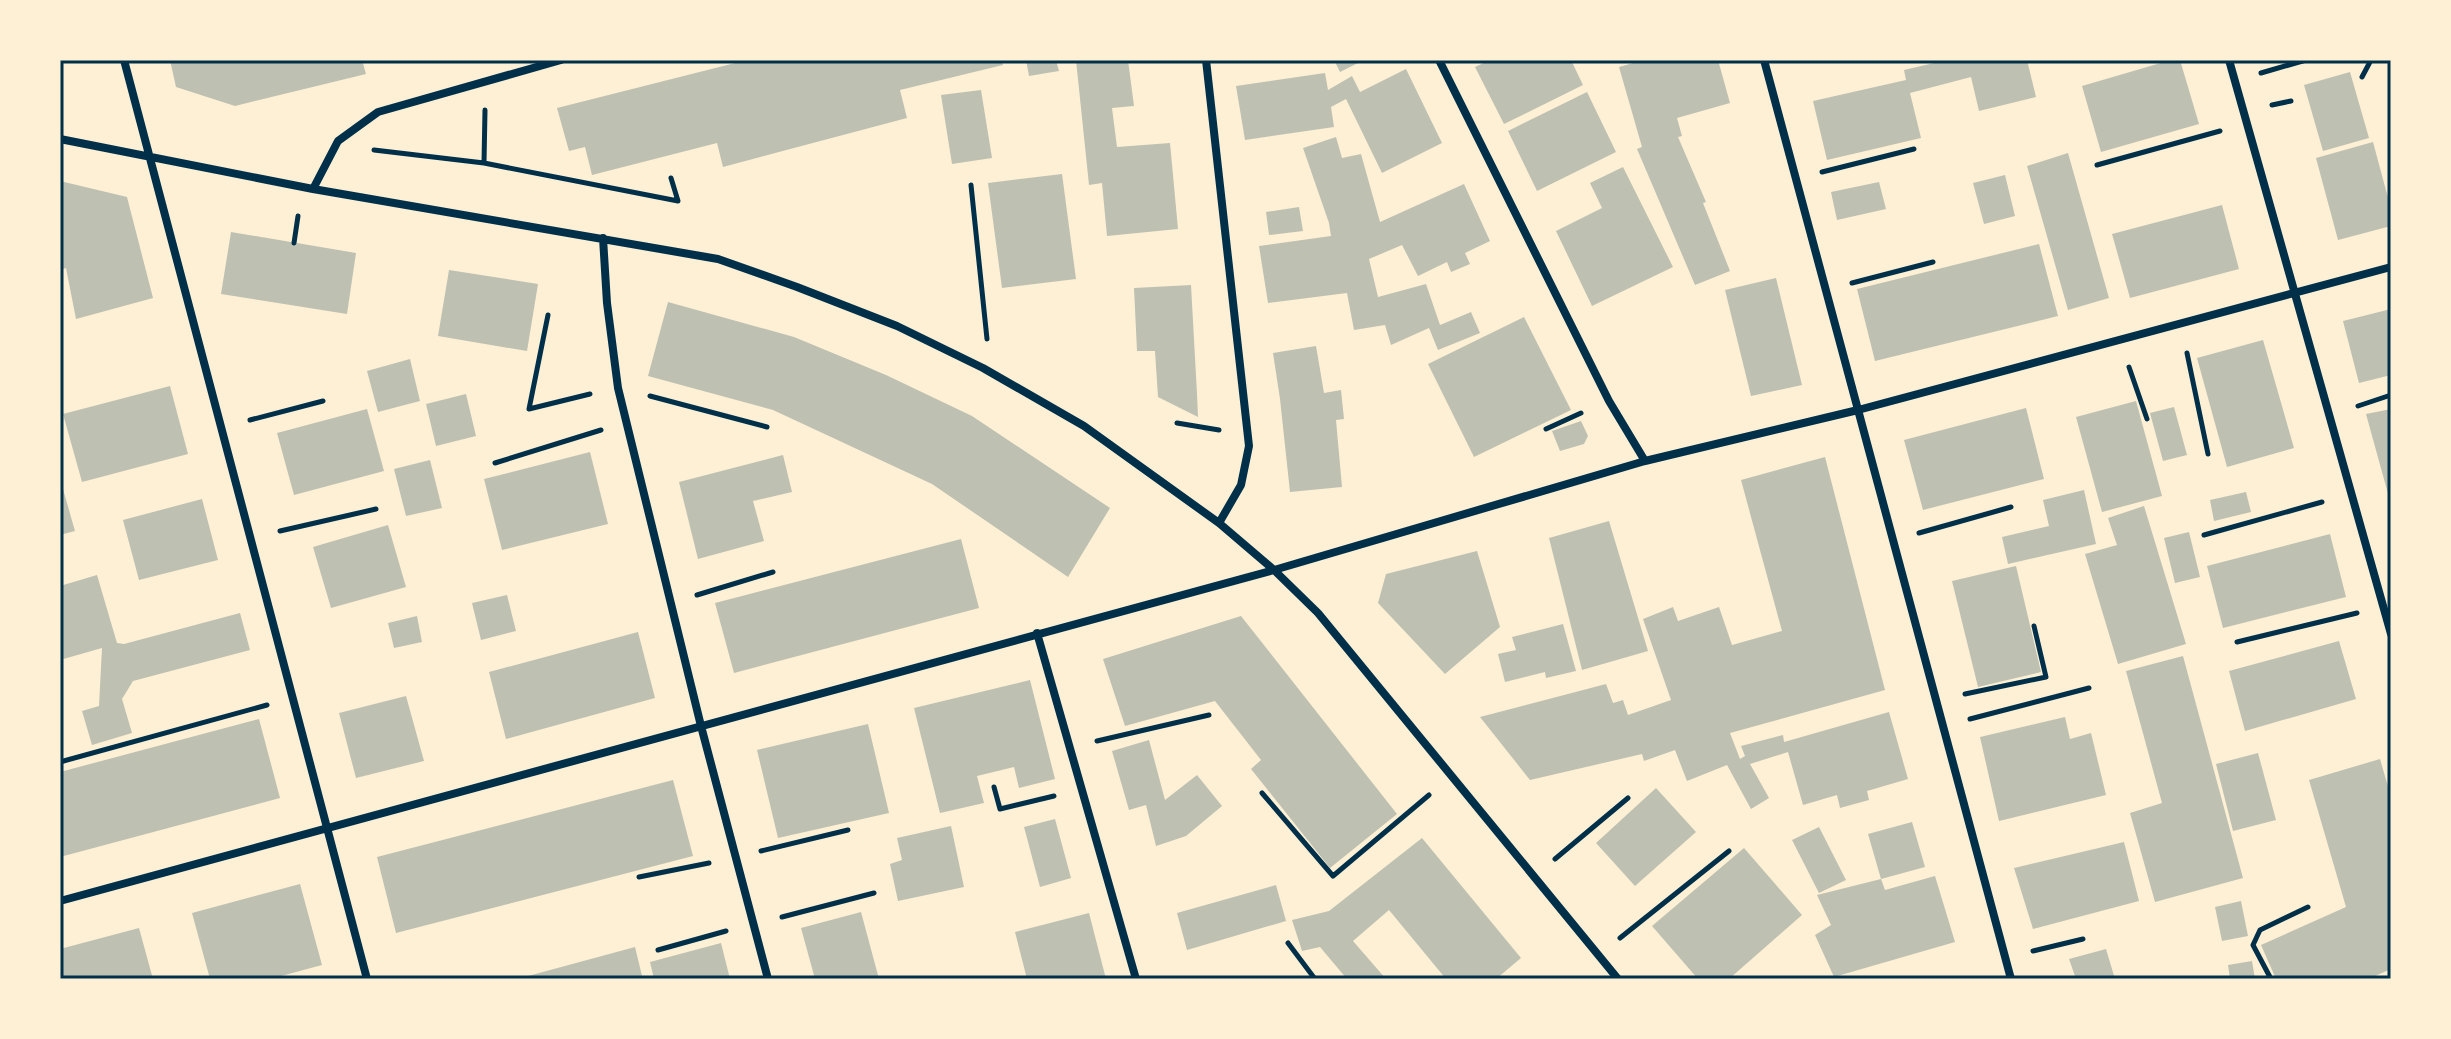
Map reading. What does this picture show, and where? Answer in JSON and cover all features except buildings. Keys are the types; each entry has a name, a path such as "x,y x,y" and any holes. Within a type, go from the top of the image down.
{"street":[{"path":"124,60 367,979"},
{"path":"313,189 338,141 378,112 561,60"},
{"path":"1206,60 1249,446 1241,485 1219,523"},
{"path":"1439,60 1609,401 1645,461"},
{"path":"1764,60 2011,979"},
{"path":"2229,60 2391,634"},
{"path":"60,139 313,189 718,259 897,326 991,372 1084,426 1219,523 1274,570 1318,613 1618,979"},
{"path":"603,238 607,303 618,388 701,726 768,979"},
{"path":"60,901 1274,570 1645,461 1858,410 2391,267"},
{"path":"1037,633 1136,979"}],"path":[{"path":"2235,80 2306,60"},
{"path":"2362,77 2371,60"},
{"path":"484,163 485,82"},
{"path":"2097,165 2247,124"},
{"path":"338,141 382,152 484,163 678,201 671,178"},
{"path":"1796,178 1914,149"},
{"path":"971,185 991,372"},
{"path":"1826,290 1933,262"},
{"path":"548,315 529,409 618,388 767,427"},
{"path":"2181,323 2208,454"},
{"path":"2119,339 2147,419"},
{"path":"221,428 323,401"},
{"path":"1546,429 1609,401"},
{"path":"495,463 626,422"},
{"path":"1177,423 1248,435"},
{"path":"2204,535 2352,494"},
{"path":"1893,540 2011,507"},
{"path":"251,537 376,509"},
{"path":"671,603 773,572"},
{"path":"2237,642 2383,606"},
{"path":"1937,700 2046,677 2034,626"},
{"path":"1943,726 2089,688"},
{"path":"60,762 293,698"},
{"path":"1070,747 1209,715"},
{"path":"1262,793 1333,876 1452,776"},
{"path":"994,787 1000,809 1082,789"},
{"path":"1534,877 1628,798"},
{"path":"1598,955 1729,851"},
{"path":"2271,979 2253,945 2260,930 2308,907"},
{"path":"2006,958 2083,939"},
{"path":"1288,943 1315,979"}]}
